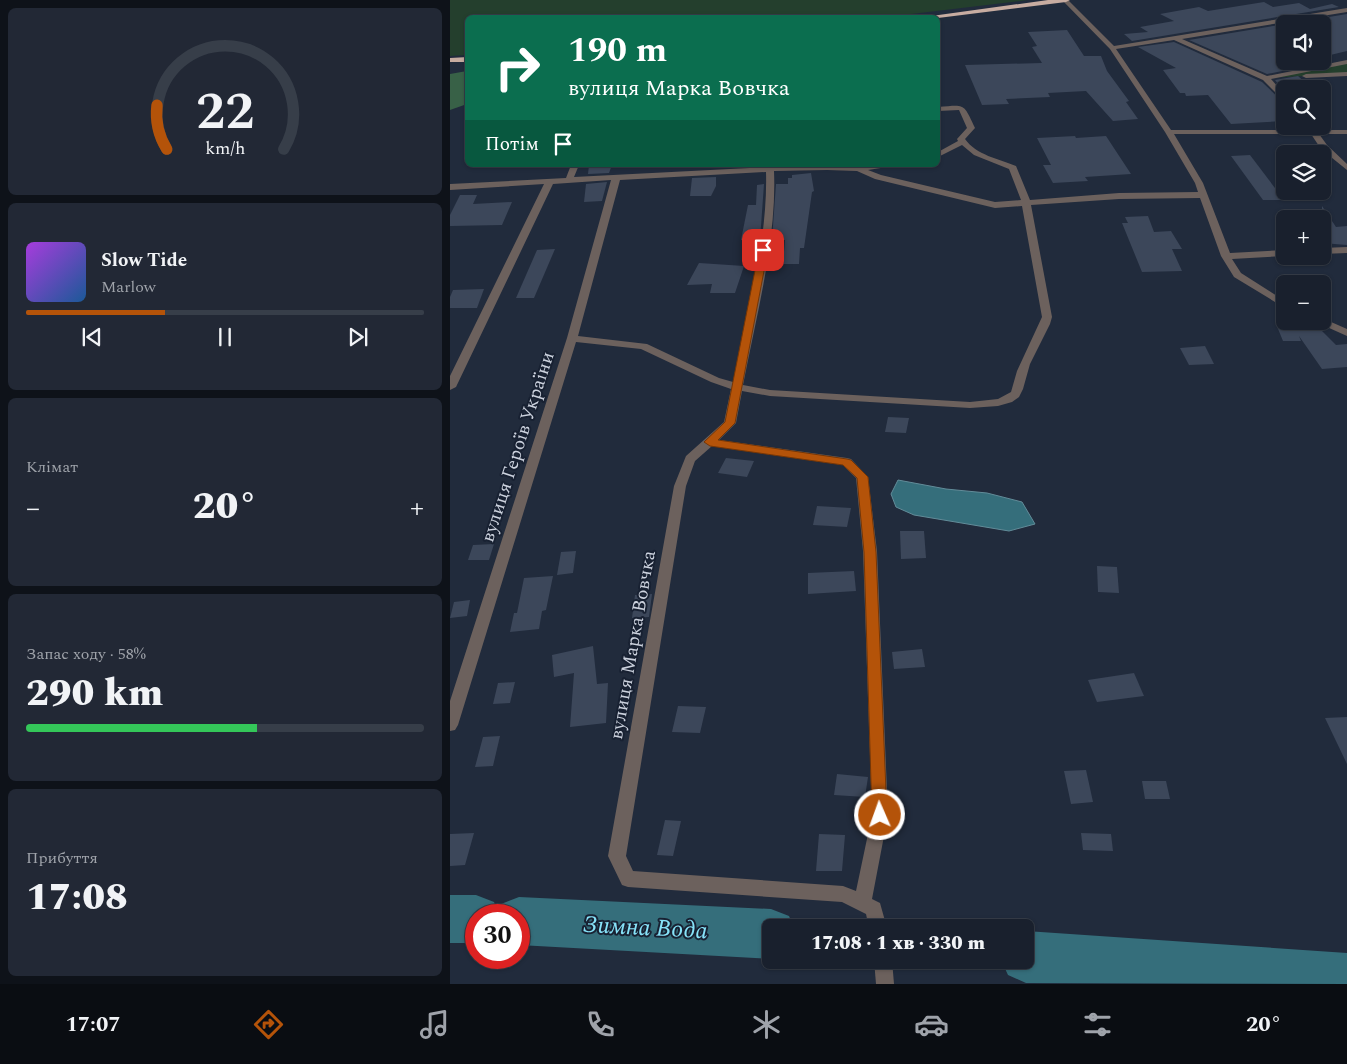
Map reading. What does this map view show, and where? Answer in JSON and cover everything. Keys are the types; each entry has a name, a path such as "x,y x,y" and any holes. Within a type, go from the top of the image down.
{"highway":[{"path":"940,16 1066,0"},
{"path":"450,60 465,59"}],"street":[{"path":"1066,0 1112,48 1170,132 1199,183 1226,256 1236,275 1276,299"},
{"path":"1112,48 1347,10"},
{"path":"1177,39 1266,78 1276,90"},
{"path":"1266,78 1347,62"},
{"path":"1266,78 1347,74"},
{"path":"940,109 962,108 971,128 962,139 962,142 940,153"},
{"path":"1170,132 1276,133"},
{"path":"1331,132 1347,132"},
{"path":"1316,135 1324,147 1347,168"},
{"path":"572,338 644,346 715,380 737,387 804,396 970,405 996,404 1012,397 1018,391 1022,372 1044,329 1047,318 1026,202 1013,168 972,150 962,142"},
{"path":"569,180 574,167"},
{"path":"450,186 770,169 858,169 872,167"},
{"name":"вулиця Марка Вовчка","path":"770,169 770,209 758,284 730,423 690,459 680,486 617,856 628,879 843,894 874,910 876,919"},
{"path":"858,169 878,177 995,205 1119,196 1203,195"},
{"name":"вулиця Героїв України","path":"450,724 572,338 616,178"},
{"path":"450,387 550,181"},
{"path":"1331,251 1347,250"},
{"path":"1226,256 1276,253"},
{"path":"1331,325 1347,333"},
{"path":"710,442 847,462 862,477 870,552 880,815 862,904"},
{"path":"884,969 885,984"}],"shaded area":[{"path":"450,0 1028,0 903,15 465,15 465,55 450,56"},
{"path":"1347,62 1347,74 1266,78 1306,70 1331,70 1331,65"},
{"path":"465,71 465,105 450,110 450,74"},
{"path":"898,480 946,489 987,493 1022,502 1035,524 1009,531 914,515 896,507 891,494"}],"building":[{"path":"1264,2 1273,7 1299,3 1310,9 1332,4 1339,7 1290,15 1276,15 1276,17 1132,41 1124,34 1148,32 1140,27 1174,21 1160,14 1199,7 1208,11"},
{"path":"1347,14 1347,51 1331,55 1331,17"},
{"path":"1276,26 1276,70 1287,70 1267,74 1189,40"},
{"path":"1067,30 1084,56 1101,56 1107,71 1129,101 1126,102 1138,119 1113,121 1086,91 1048,93 1050,97 1006,99 1009,104 982,105 965,65 1042,63 1032,47 1037,46 1028,32"},
{"path":"1174,42 1262,82 1276,95 1276,122 1231,124 1208,95 1186,96 1185,93 1180,93 1163,70 1176,68 1138,47"},
{"path":"1298,76 1302,80 1276,81 1275,80"},
{"path":"1075,136 1076,138 1106,136 1131,174 1085,177 1088,181 1053,183 1043,165 1051,165 1037,138"},
{"path":"1250,155 1276,189 1276,200 1263,200 1231,156"},
{"path":"589,167 611,167 609,173 588,174"},
{"path":"811,173 814,191 812,192 804,248 800,248 799,264 783,264 785,240 772,240 776,184 788,184 788,178 792,178 792,175"},
{"path":"716,177 716,186 711,196 690,196 692,178"},
{"path":"607,182 602,201 584,202 586,184"},
{"path":"764,184 760,240 741,240 748,205 756,205 757,185"},
{"path":"460,195 477,195 473,204 512,202 502,225 450,226 450,215"},
{"path":"1148,216 1154,232 1171,231 1182,249 1172,249 1182,271 1142,272 1122,223 1128,223 1125,217"},
{"path":"1331,220 1336,227 1347,226 1347,245 1331,244"},
{"path":"555,249 534,298 516,298 537,250"},
{"path":"699,263 744,266 735,293 710,293 712,284 687,285"},
{"path":"484,289 477,308 450,308 450,297 453,290"},
{"path":"1278,330 1321,330 1336,345 1347,344 1347,367 1322,369 1299,336 1301,341 1283,341"},
{"path":"1205,346 1214,364 1189,365 1180,348"},
{"path":"888,417 909,418 906,433 885,432"},
{"path":"726,458 754,461 747,477 718,473"},
{"path":"817,506 851,508 847,527 813,525"},
{"path":"900,531 924,531 926,558 901,559"},
{"path":"494,544 489,560 468,560 473,545"},
{"path":"576,551 573,573 557,575 561,552"},
{"path":"1097,566 1117,567 1119,593 1098,592"},
{"path":"854,571 856,591 808,594 808,573"},
{"path":"553,576 546,610 542,611 539,629 510,632 514,613 517,613 524,578"},
{"path":"652,594 649,617 632,618 635,595"},
{"path":"470,600 467,616 450,618 454,602"},
{"path":"593,646 597,684 608,683 606,723 570,727 574,673 554,677 552,655"},
{"path":"922,649 925,667 894,669 892,652"},
{"path":"1134,673 1144,696 1097,702 1088,680"},
{"path":"515,682 510,703 493,704 498,683"},
{"path":"678,706 706,707 700,733 672,732"},
{"path":"1347,717 1347,764 1325,718"},
{"path":"500,736 493,766 475,767 483,737"},
{"path":"1086,770 1093,802 1071,804 1064,771"},
{"path":"837,774 868,777 865,797 834,795"},
{"path":"1142,781 1166,781 1170,799 1145,799"},
{"path":"665,820 681,821 673,856 657,855"},
{"path":"474,833 465,865 450,866 450,834"},
{"path":"1081,833 1111,834 1113,851 1083,850"},
{"path":"819,834 845,835 842,871 816,871"}],"waterway":[{"name":"Зимна Вода","path":"450,919 465,919"},
{"name":"Зимна Вода","path":"530,922 762,934"},
{"name":"Зимна Вода","path":"1034,958 1347,979"}],"route":[{"path":"763,250 730,423 710,442 847,462 862,477 864,512 870,552 880,815"}]}
